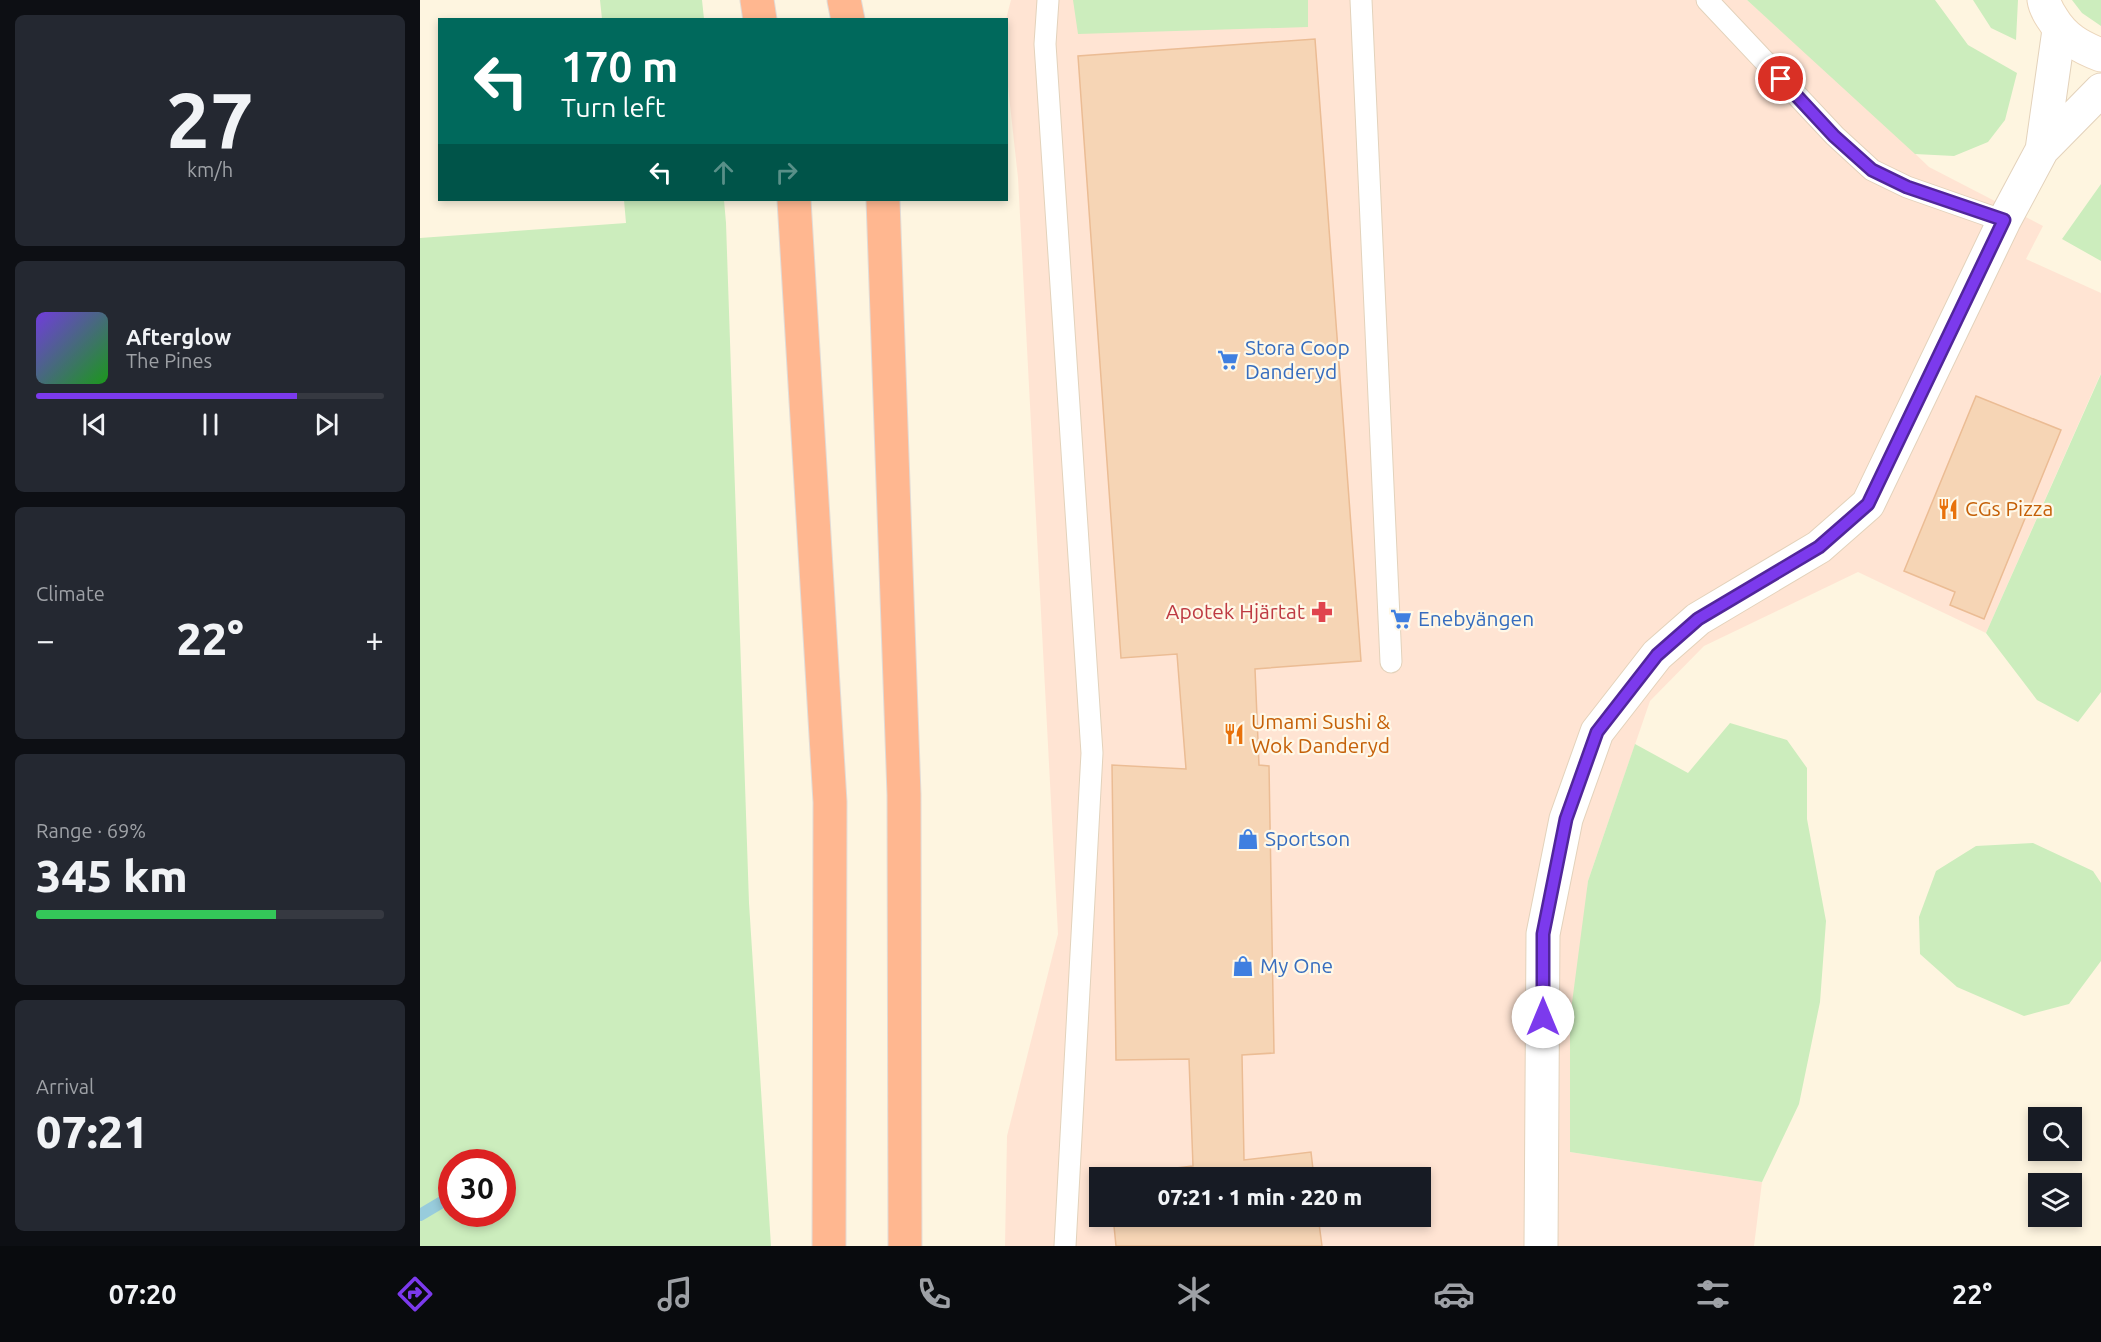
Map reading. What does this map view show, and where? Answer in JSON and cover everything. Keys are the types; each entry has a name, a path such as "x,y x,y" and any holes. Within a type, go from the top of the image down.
{"highway":[{"path":"757,0 760,18"},
{"path":"844,0 848,18"},
{"path":"794,201 830,802 829,1246"},
{"path":"883,201 904,795 904,1246"}],"street":[{"path":"2044,0 2059,30 2080,46 2101,55"},
{"path":"2042,150 2059,30"},
{"path":"1541,1246 1543,934 1566,819 1597,732 1657,655 1698,619 1819,547 1868,504 2004,220 2042,150 2101,90"}],"lane":[{"path":"1048,0 1045,44 1092,753 1065,1246"},
{"path":"1361,0 1391,662"},
{"path":"1707,0 1834,136 1872,170 1907,187 2004,220"}],"shaded area":[{"name":"Enebyängen","path":"1011,0 1747,0 1874,114 1929,167 2043,226 2026,259 2101,293 2101,373 1986,633 1858,572 1704,646 1650,701 1588,881 1571,1099 1570,1152 1762,1182 1754,1246 1005,1246 1007,1136 1058,934 1018,178 1008,86 1006,18"}],"green space":[{"path":"600,0 702,0 704,18 602,18"},
{"path":"1073,0 1308,0 1308,27 1078,34"},
{"path":"1747,0 1935,0 1968,45 2017,73 2005,120 1988,142 1954,156 1915,154"},
{"path":"1973,0 2018,0 2016,40 1991,28"},
{"path":"2072,0 2101,0 2101,26 2082,13"},
{"path":"2101,184 2101,261 2062,239"},
{"path":"624,201 724,201 749,903 771,1246 420,1246 420,238 626,223"},
{"path":"2101,374 2101,692 2078,722 2037,700 1986,633"},
{"path":"1730,723 1787,740 1807,768 1807,819 1826,921 1820,1002 1799,1104 1762,1182 1570,1152 1570,1018 1588,881 1635,744 1688,773"},
{"path":"2033,843 2093,871 2101,883 2101,961 2069,1004 2024,1016 1957,987 1920,954 1919,917 1936,871 1976,846"}],"building":[{"path":"1315,39 1361,661 1255,669 1259,765 1269,766 1274,1053 1242,1055 1244,1160 1311,1152 1313,1167 1184,1167 1193,1166 1189,1059 1116,1060 1112,765 1186,769 1177,654 1121,658 1078,56"},
{"path":"1976,396 2061,430 1984,619 1950,605 1955,592 1904,571"},
{"path":"1114,1227 1319,1227 1322,1246 1116,1246"}],"waterway":[{"path":"420,1215 438,1204"}],"place":[{"name":"Stora Coop Danderyd","path":"1228,360"},
{"name":"CGs Pizza","path":"1948,509"},
{"name":"Apotek Hjärtat","path":"1322,612"},
{"name":"Enebyängen","path":"1401,619"},
{"name":"Umami Sushi & Wok Danderyd","path":"1234,734"},
{"name":"Sportson","path":"1248,839"},
{"name":"My One","path":"1243,966"}],"route":[{"path":"1543,1017 1543,934 1566,819 1597,732 1657,655 1698,619 1819,547 1868,504 2004,220 1907,187 1872,170 1834,136 1781,79"}]}
